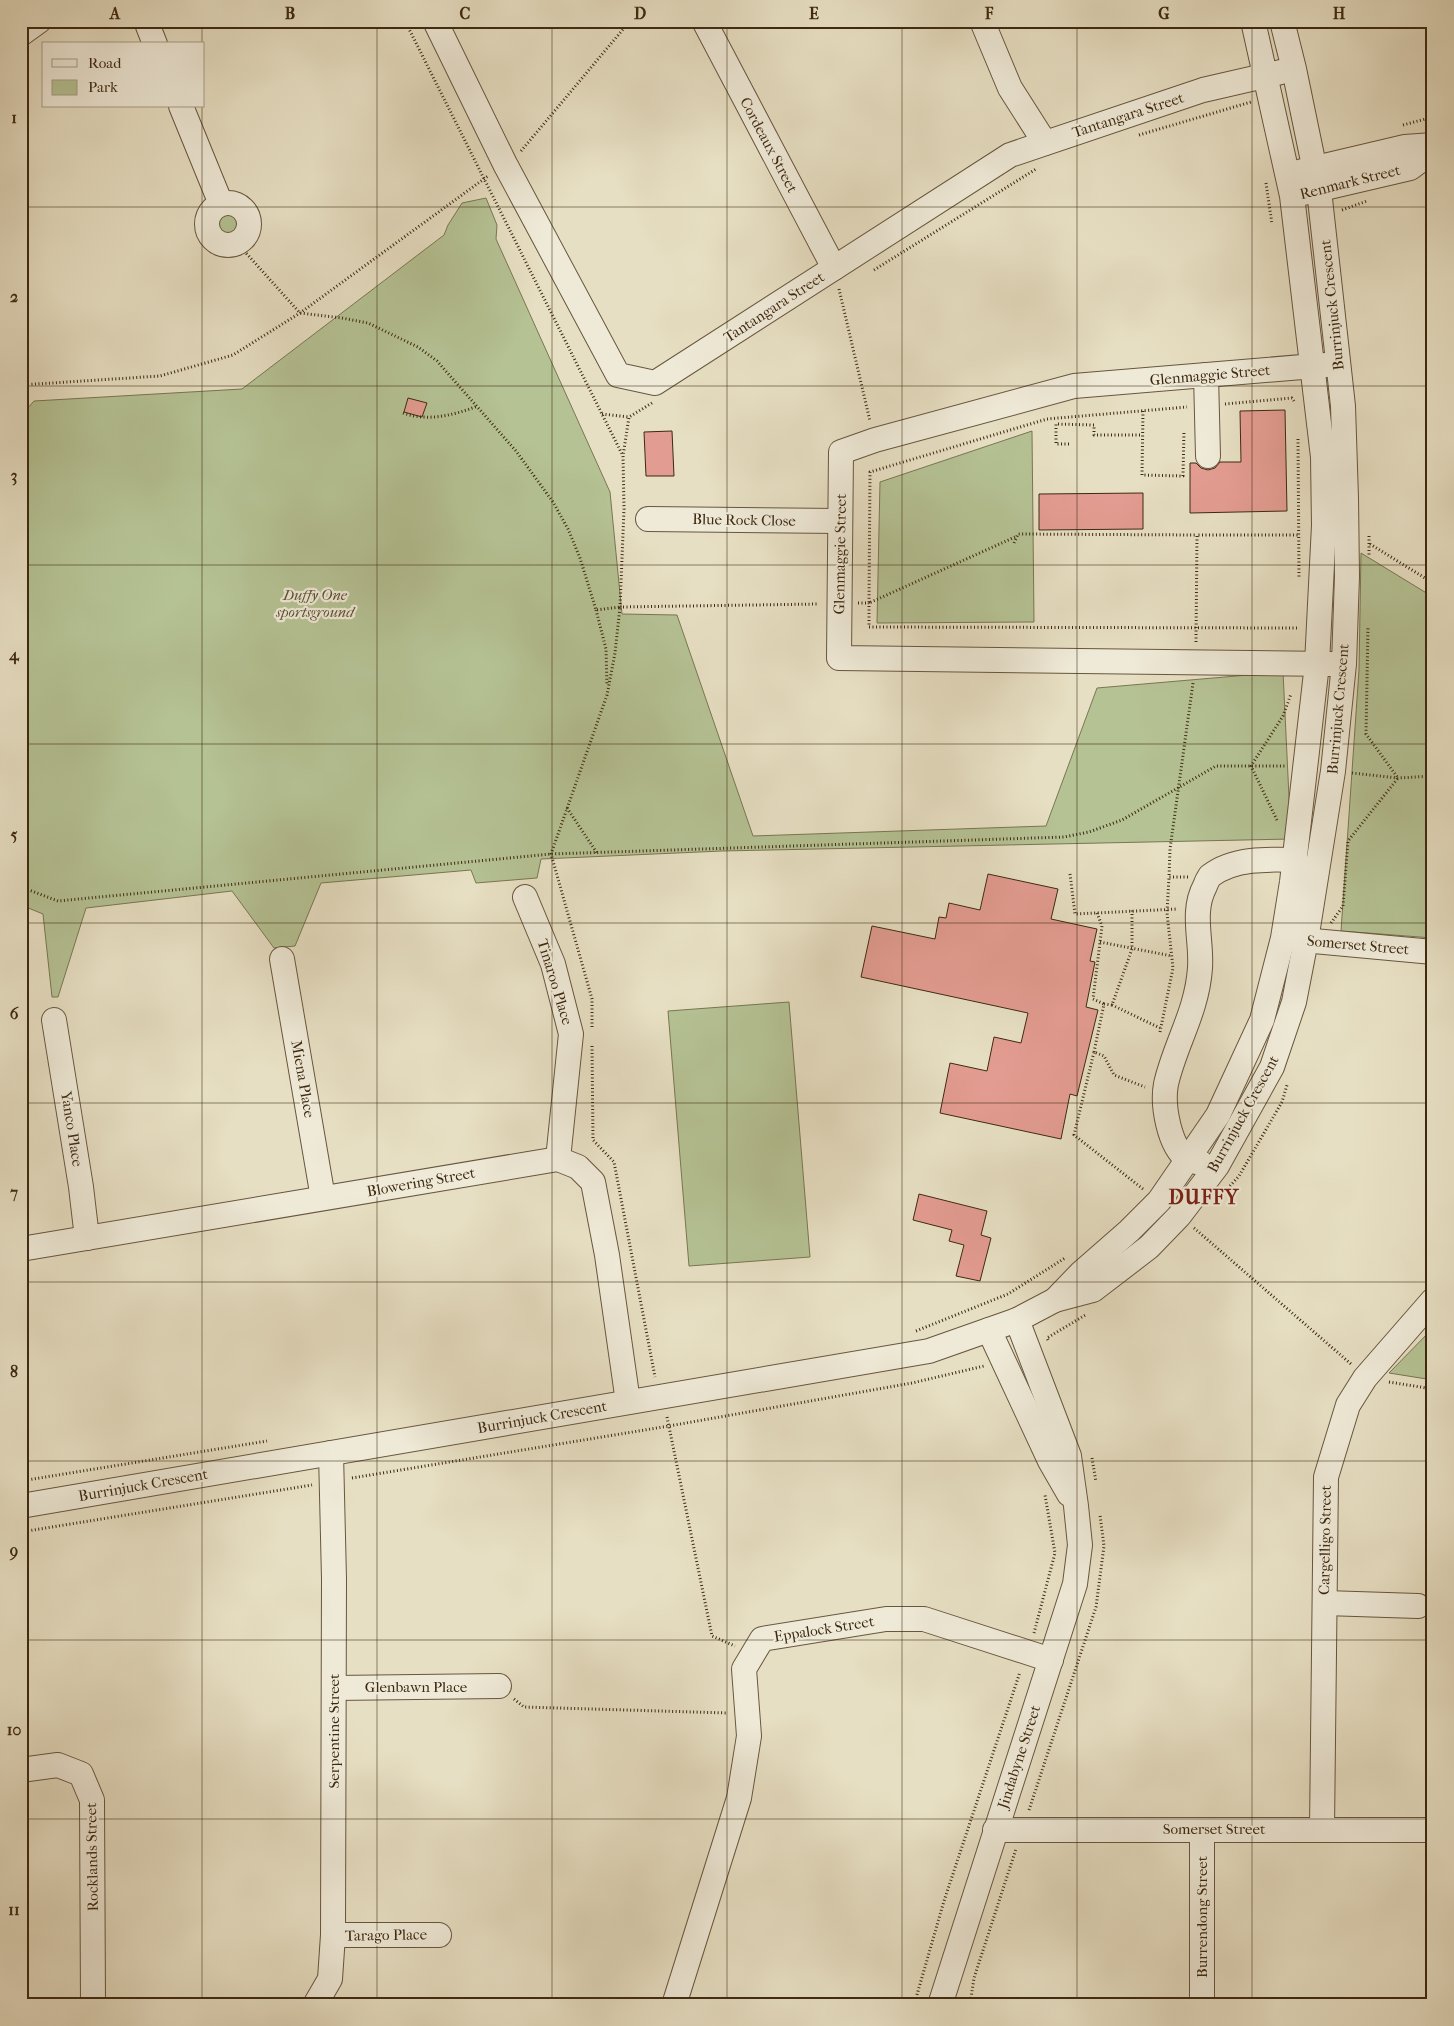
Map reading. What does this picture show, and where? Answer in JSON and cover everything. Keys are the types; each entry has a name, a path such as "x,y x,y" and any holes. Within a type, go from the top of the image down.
{"street":[{"path":"21,34 39,21"},
{"path":"146,21 155,42"},
{"name":"Tantangara Street","path":"435,21 505,164 618,374 655,383 840,282 1010,155 1203,90 1255,86 1294,69"},
{"name":"Cordeaux Street","path":"704,21 840,282"},
{"path":"982,21 1010,88 1045,143"},
{"name":"Burrinjuck Crescent","path":"1055,1300 1081,1273 1129,1231 1159,1201 1218,1115 1262,1020 1283,938 1294,860 1307,664 1324,524 1323,457 1312,366 1282,183 1255,86 1253,21"},
{"name":"Burrinjuck Crescent","path":"21,1506 929,1351 1017,1320 1055,1300 1093,1290 1149,1247 1179,1216 1218,1166 1272,1067 1294,1002 1306,940 1333,771 1344,664 1347,576 1343,406 1316,179 1294,69 1282,21"},
{"path":"182,108 221,204 210,212 207,225 208,232 217,242 224,244 236,243"},
{"name":"Renmark Street","path":"1316,179 1404,147 1433,145"},
{"name":"Renmark Street","path":"1282,183 1410,168 1433,151"},
{"name":"Glenmaggie Street","path":"1338,364 1074,386 875,440 841,452 839,658 1344,664"},
{"path":"1206,375 1208,456"},
{"name":"Blue Rock Close","path":"648,519 840,521"},
{"path":"1218,1166 1188,1160 1178,1150 1166,1117 1166,1086 1197,996 1200,967 1199,896 1209,877 1235,864 1294,860 1315,884"},
{"name":"Tinaroo Place","path":"525,897 553,964 571,1034 558,1159"},
{"name":"Somerset Street","path":"1283,938 1433,952"},
{"name":"Miena Place","path":"282,960 323,1198"},
{"name":"Yanco Place","path":"54,1020 81,1187 87,1238"},
{"path":"558,1159 578,1167 592,1182 607,1255 628,1402"},
{"name":"Blowering Street","path":"21,1249 558,1159"},
{"name":"Cargelligo Street","path":"1322,1829 1326,1477 1348,1405 1365,1378 1433,1300"},
{"name":"Jindabyne Street","path":"940,2005 1075,1584 1080,1545 1069,1456 1017,1320"},
{"name":"Jindabyne Street","path":"989,1330 1050,1461 1076,1506"},
{"name":"Serpentine Street","path":"315,2005 330,1979 333,1936 334,1688 331,1453"},
{"name":"Cargelligo Street","path":"1324,1603 1418,1606"},
{"name":"Eppalock Street","path":"674,2005 739,1798 749,1736 744,1669 762,1639 886,1619 924,1619 1051,1660"},
{"name":"Glenbawn Place","path":"334,1688 498,1686"},
{"name":"Rocklands Street","path":"21,1770 58,1765 81,1774 92,1800 93,2005"},
{"name":"Somerset Street","path":"995,1830 1433,1830"},
{"name":"Burrendong Street","path":"1202,1830 1202,2005"},
{"name":"Tarago Place","path":"333,1936 439,1934"}],"path":[{"path":"405,21 623,456"},
{"path":"522,150 630,21"},
{"path":"1131,138 1255,86 1254,111"},
{"path":"872,271 1039,168"},
{"path":"21,385 160,376 233,355 300,313 485,179"},
{"path":"1273,225 1282,183"},
{"path":"236,243 300,313 368,323 418,347 437,361 516,451 553,502 568,529 580,558 606,649 607,695"},
{"path":"831,296 840,282"},
{"path":"840,282 882,469"},
{"path":"1251,766 1283,716 1307,664 1298,628 869,627 870,472 1047,419 1292,398 1295,403"},
{"path":"602,414 629,417 654,402"},
{"path":"403,413 416,418 428,418 450,415 478,406"},
{"path":"1143,411 1142,475 1183,476 1184,431"},
{"path":"592,1028 592,999 552,854 566,808 607,695 615,653 620,606 624,509 623,456 629,417"},
{"path":"1069,444 1056,444 1056,424 1094,424 1094,434 1142,435"},
{"path":"596,610 620,606 869,603 1016,537 1018,534 1299,535 1298,437"},
{"path":"1159,1036 1173,968 1167,909 1170,849 1180,786 1195,662 1197,535"},
{"path":"1014,543 1016,537"},
{"path":"1369,562 1370,544 1433,583"},
{"path":"1368,618 1366,734 1398,778"},
{"path":"21,887 58,900 552,854 1064,836 1089,832 1122,820 1216,766 1292,766"},
{"path":"1251,766 1278,821"},
{"path":"1349,772 1398,778 1433,776"},
{"path":"566,808 597,852"},
{"path":"1169,877 1186,878 1194,873"},
{"path":"1070,874 1075,914 1198,908"},
{"path":"1112,1005 1132,948 1132,910"},
{"path":"1097,913 1102,926 1092,999 1112,1005 1160,1028"},
{"path":"1100,942 1172,956"},
{"path":"1104,1004 1074,1136 1143,1189"},
{"path":"592,1037 594,1140 614,1162 655,1378 665,1376"},
{"path":"1094,1052 1104,1056 1114,1075 1148,1088 1150,1080"},
{"path":"1137,1195 1148,1183"},
{"path":"1194,1228 1365,1378 1433,1389"},
{"path":"910,1332 1008,1294 1070,1255"},
{"path":"753,1654 712,1636 669,1426 912,1383 984,1366 989,1374"},
{"path":"914,2005 944,1901 1027,1653 1055,1553 1044,1491"},
{"path":"498,1686 524,1707 748,1714"}],"green space":[{"name":"Duffy One sportsground","path":"486,198 497,225 496,239 610,492 622,614 677,615 753,836 1046,826 1097,688 1283,672 1291,839 722,851 541,859 537,878 476,883 471,870 321,883 295,946 274,948 232,891 86,908 58,997 52,997 43,914 21,905 21,416 34,401 242,389 444,235 462,203"},
{"path":"228,205 241,211 247,224 241,237 228,243 215,237 209,224 215,211"},
{"path":"1032,431 1034,622 877,623 880,482"},
{"path":"1361,553 1433,597 1433,938 1341,931 1359,670"},
{"path":"789,1002 810,1257 689,1266 668,1011"},
{"path":"1433,1328 1433,1380 1389,1373"}],"building":[{"path":"408,398 427,403 422,417 404,412"},
{"path":"1285,410 1287,511 1190,513 1190,463 1196,463 1201,468 1208,470 1215,468 1220,462 1241,462 1240,411"},
{"path":"672,431 674,476 646,476 644,432"},
{"path":"1143,493 1143,529 1039,530 1039,494"},
{"path":"988,874 1058,889 1051,919 1097,929 1090,961 1095,962 1086,1007 1098,1010 1077,1096 1070,1094 1061,1139 940,1113 950,1063 987,1071 994,1037 1021,1043 1028,1013 861,977 872,926 935,939 939,917 946,918 949,903 980,910"},
{"path":"919,1194 987,1211 981,1235 991,1238 980,1281 956,1276 964,1245 949,1241 952,1230 913,1220"}],"district":[{"name":"DUFFY","path":"1204,1197"}]}
